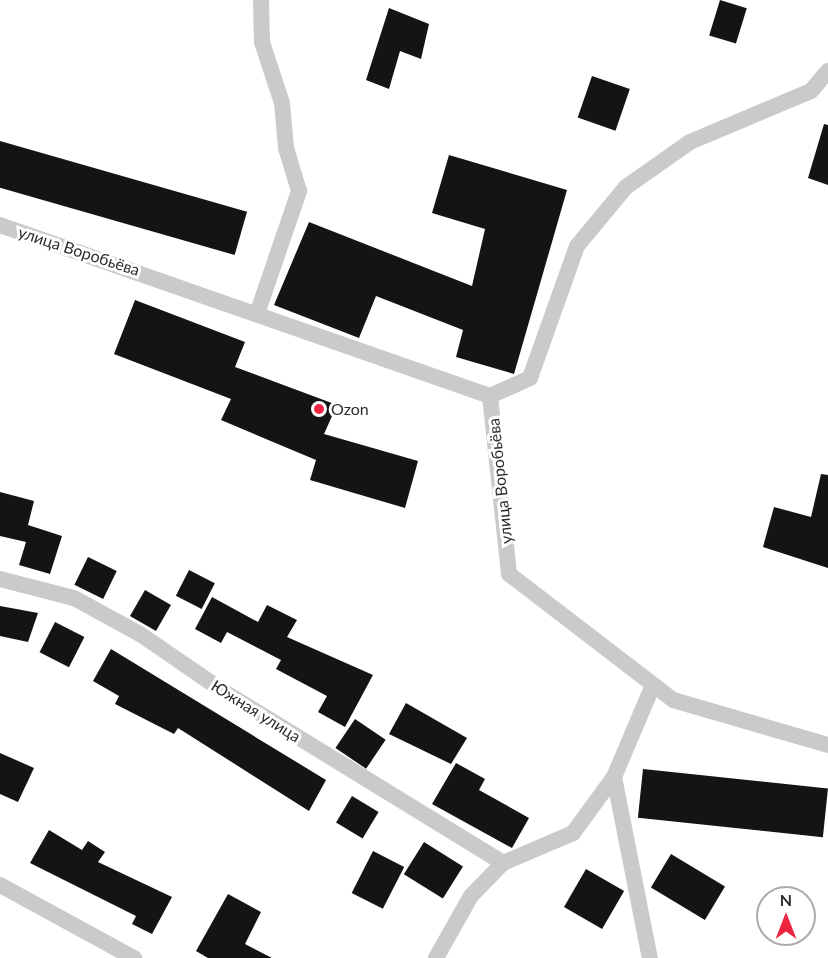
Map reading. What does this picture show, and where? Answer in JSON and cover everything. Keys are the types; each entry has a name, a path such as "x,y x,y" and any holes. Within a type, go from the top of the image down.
{"street":[{"path":"258,311 299,191 285,148 282,103 262,42 261,0"},
{"path":"490,396 530,378 577,246 626,187 690,142 811,91 828,71"},
{"name":"улица Воробьёва","path":"0,225 258,311 490,396 509,574 673,700 828,745"},
{"name":"Южная улица","path":"0,579 65,595 140,633 226,693 503,863"},
{"path":"436,958 471,896 503,863 573,833 614,777 653,685"},
{"path":"614,777 650,958"},
{"path":"0,885 134,958"}],"building":[{"path":"720,0 747,8 736,44 709,35"},
{"path":"389,8 429,24 421,59 400,51 389,89 366,80"},
{"path":"592,76 630,89 615,131 578,118"},
{"path":"824,124 828,125 828,185 808,178"},
{"path":"0,141 247,212 235,255 0,188"},
{"path":"449,155 567,190 514,374 456,357 463,330 376,296 359,338 274,305 309,222 472,286 485,229 432,213"},
{"path":"135,300 245,342 235,367 337,405 324,434 418,461 405,508 310,480 316,460 221,420 231,399 114,354"},
{"path":"821,474 828,475 828,568 763,547 774,507 811,517"},
{"path":"0,492 34,501 28,525 62,536 50,574 19,565 26,542 0,536"},
{"path":"88,557 117,571 103,599 74,585"},
{"path":"189,570 215,583 202,609 176,596"},
{"path":"145,590 171,605 156,631 130,616"},
{"path":"212,597 258,622 267,605 297,620 287,637 373,675 345,727 318,712 327,696 276,669 281,660 227,632 221,643 195,629"},
{"path":"0,606 38,613 28,642 0,636"},
{"path":"55,622 84,637 69,667 40,652"},
{"path":"111,649 326,780 309,811 178,728 174,734 115,704 119,696 93,681"},
{"path":"406,703 467,738 451,764 389,734"},
{"path":"355,719 386,740 366,769 335,748"},
{"path":"0,753 34,768 18,802 0,794"},
{"path":"456,763 485,779 479,790 529,818 512,848 432,804"},
{"path":"643,769 828,788 823,837 638,818"},
{"path":"352,796 379,812 363,839 336,823"},
{"path":"49,830 82,850 88,841 105,852 98,862 172,897 152,934 132,924 136,916 30,863"},
{"path":"424,842 463,866 443,899 404,874"},
{"path":"373,851 404,867 383,909 352,893"},
{"path":"671,854 725,886 705,920 651,887"},
{"path":"586,869 624,891 602,929 564,907"},
{"path":"228,894 261,912 245,944 272,958 208,958 196,951"}],"place":[{"name":"Ozon","path":"319,409"}]}
